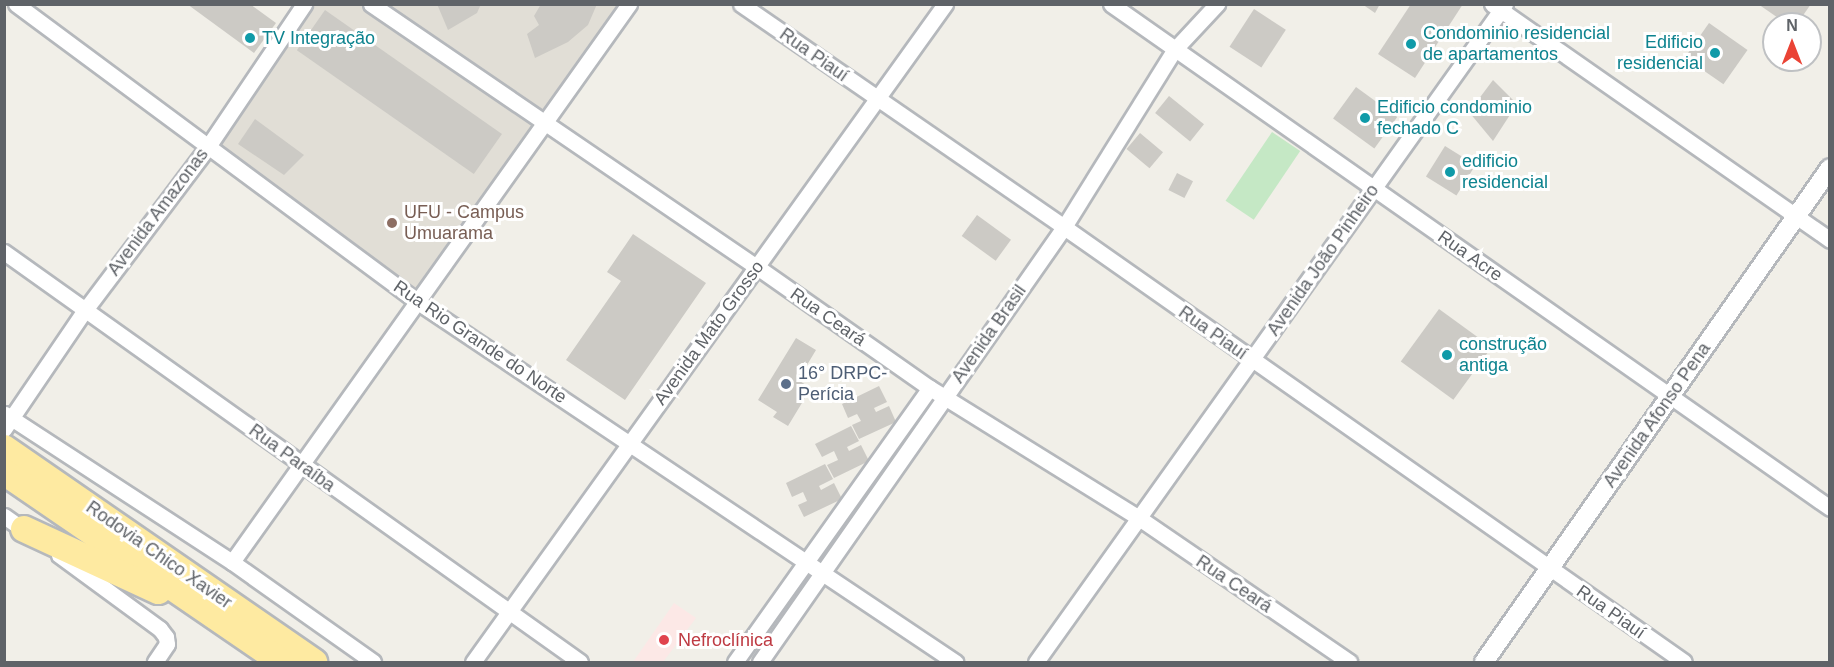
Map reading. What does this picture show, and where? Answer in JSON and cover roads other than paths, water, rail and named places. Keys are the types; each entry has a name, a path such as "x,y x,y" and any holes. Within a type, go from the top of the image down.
{"highway":[{"name":"Rodovia Chico Xavier","path":"4,448 314,663"},
{"name":"Rodovia Chico Xavier","path":"4,472 281,663"},
{"path":"14,523 223,621"}],"street":[{"name":"Rua Rio Grande do Norte","path":"16,4 418,302 631,443 955,663"},
{"name":"Avenida Amazonas","path":"7,421 85,310 208,146 304,4"},
{"name":"Rua Ceará","path":"371,4 545,121 930,388 1139,518 1349,663"},
{"path":"232,562 629,4"},
{"name":"Rua Piauí","path":"741,4 1064,227 1684,663"},
{"name":"Avenida Mato Grosso","path":"473,663 945,4"},
{"name":"Rua Acre","path":"1111,4 1830,508"},
{"name":"Avenida Brasil","path":"760,663 1064,227 1175,49 1216,4"},
{"path":"1499,6 1830,240"},
{"name":"Avenida João Pinheiro","path":"1036,663 1374,189 1499,6"},
{"name":"Avenida Afonso Pena","path":"1484,663 1830,168"},
{"name":"Rua Paraíba","path":"4,252 580,663"},
{"name":"Avenida Brasil","path":"735,663 930,388"},
{"path":"7,421 232,562 373,663"},
{"path":"14,523 160,629 166,637 167,644 155,663"}],"place":[{"name":"TV Integração","path":"250,38"},
{"name":"Condominio residencial de apartamentos","path":"1411,44"},
{"name":"Edificio residencial","path":"1715,53"},
{"name":"Edificio condominio fechado C","path":"1365,118"},
{"name":"edificio residencial","path":"1450,172"},
{"name":"UFU - Campus Umuarama","path":"392,223"},
{"name":"construção antiga","path":"1447,355"},
{"name":"16° DRPC- Perícia","path":"786,384"},
{"name":"Nefroclínica","path":"664,640"}]}
